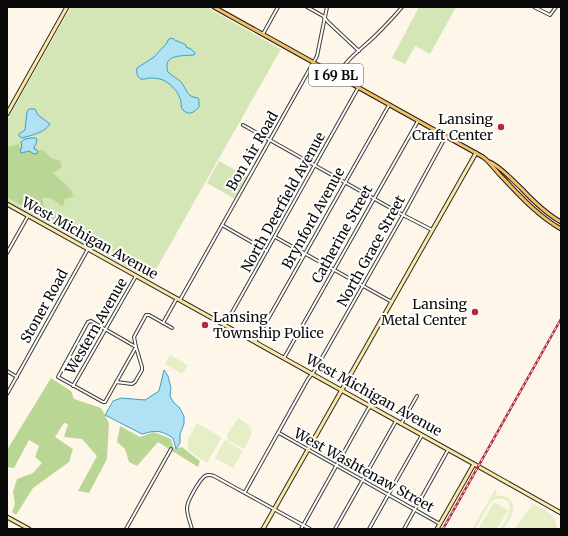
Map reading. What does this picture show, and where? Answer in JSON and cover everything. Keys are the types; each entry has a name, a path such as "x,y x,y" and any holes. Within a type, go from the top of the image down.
{"main road":[{"name":"I 69 BL","path":"216,8 489,161 504,172 534,202 561,222"},
{"name":"I 69 BL","path":"489,161 499,174 531,207 561,229"}],"street":[{"path":"7,114 67,7"},
{"path":"263,34 278,7"},
{"path":"306,7 321,15 359,51"},
{"name":"Bon Air Road","path":"163,323 222,225 317,56 327,7"},
{"path":"337,76 346,62 376,35 402,7"},
{"path":"534,7 548,15 552,14 556,7"},
{"name":"North Deerfield Avenue","path":"224,326 358,88"},
{"name":"Brynford Avenue","path":"255,342 389,104"},
{"name":"Catherine Street","path":"284,358 418,121"},
{"path":"243,125 403,215 433,230"},
{"name":"North Grace Street","path":"245,492 363,286 446,136"},
{"path":"263,529 476,153"},
{"name":"West Michigan Avenue","path":"7,204 561,513"},
{"path":"7,253 28,216"},
{"path":"222,225 267,251"},
{"path":"275,237 392,302"},
{"name":"Stoner Road","path":"7,394 88,249"},
{"name":"Western Avenue","path":"73,386 136,276"},
{"path":"116,382 132,384 135,382 142,370 134,337 146,315 149,315 172,328"},
{"path":"88,322 91,322 136,347 105,402 58,377 88,322"},
{"path":"7,371 17,377"},
{"path":"401,424 417,396"},
{"path":"301,529 371,406"},
{"path":"335,529 396,421"},
{"name":"West Washtenaw Street","path":"279,433 440,524"},
{"path":"369,529 422,435"},
{"path":"126,529 171,449"},
{"path":"404,529 448,450"},
{"path":"437,529 474,464"},
{"path":"192,529 187,513 187,505 200,481 206,475 214,476 245,492 310,529"},
{"path":"7,516 29,529"}],"green space":[{"path":"71,7 206,7 281,49 150,280 7,201 7,120"},
{"path":"419,7 456,7 430,54 415,46 405,64 392,58"},
{"path":"19,144 21,153 43,150 51,158 60,161 62,167 53,173 70,189 74,196 65,199 63,207 51,198 43,198 43,205 50,212 72,222 81,231 76,233 61,223 45,215 42,217 7,197 7,147"},
{"path":"219,161 248,177 235,199 207,183"},
{"path":"170,355 188,365 182,374 165,364"},
{"path":"51,378 71,391 74,399 101,408 109,423 107,459 89,493 78,491 97,456 82,439 64,437 68,424 64,423 55,437 73,449 69,462 33,488 16,515 12,512 15,504 13,492 17,479 33,473 42,463 35,457 39,446 29,440 14,468 7,467 7,450"},
{"path":"238,418 248,425 252,431 250,439 244,449 228,440 227,435"},
{"path":"197,423 221,437 207,463 188,450 188,439"},
{"path":"120,426 140,437 154,432 171,439 174,449 182,447 200,461 198,467 158,442 137,466 129,462 125,449 117,442"},
{"path":"226,440 243,451 233,468 215,458"},
{"path":"495,490 497,491 495,496 506,497 513,504 513,512 508,523 504,529 500,529 508,516 510,507 504,499 498,499 491,502 475,529 472,529"},
{"path":"494,502 508,510 497,529 478,529"},
{"path":"533,504 546,511 553,517 557,529 514,529"}],"water":[{"path":"172,38 183,43 195,53 194,55 174,57 168,61 167,65 168,72 181,82 191,96 198,98 199,107 192,113 187,113 183,110 178,93 166,82 155,78 141,79 137,74 137,68 154,57 169,39"},
{"path":"29,109 35,109 38,115 50,124 41,132 22,138 19,134 25,130 27,112"},
{"path":"25,139 37,139 34,149 38,152 36,154 30,151 21,153 21,142"},
{"path":"164,370 168,376 171,388 171,398 179,407 184,416 184,424 180,434 180,443 176,449 173,438 165,433 155,431 142,434 105,415 113,401 121,398 145,400 159,391"}],"railway":[{"path":"443,529 561,319"}],"place":[{"name":"Lansing Craft Center","path":"501,127"},
{"name":"Lansing Metal Center","path":"475,312"},
{"name":"Lansing Township Police","path":"205,325"}]}
